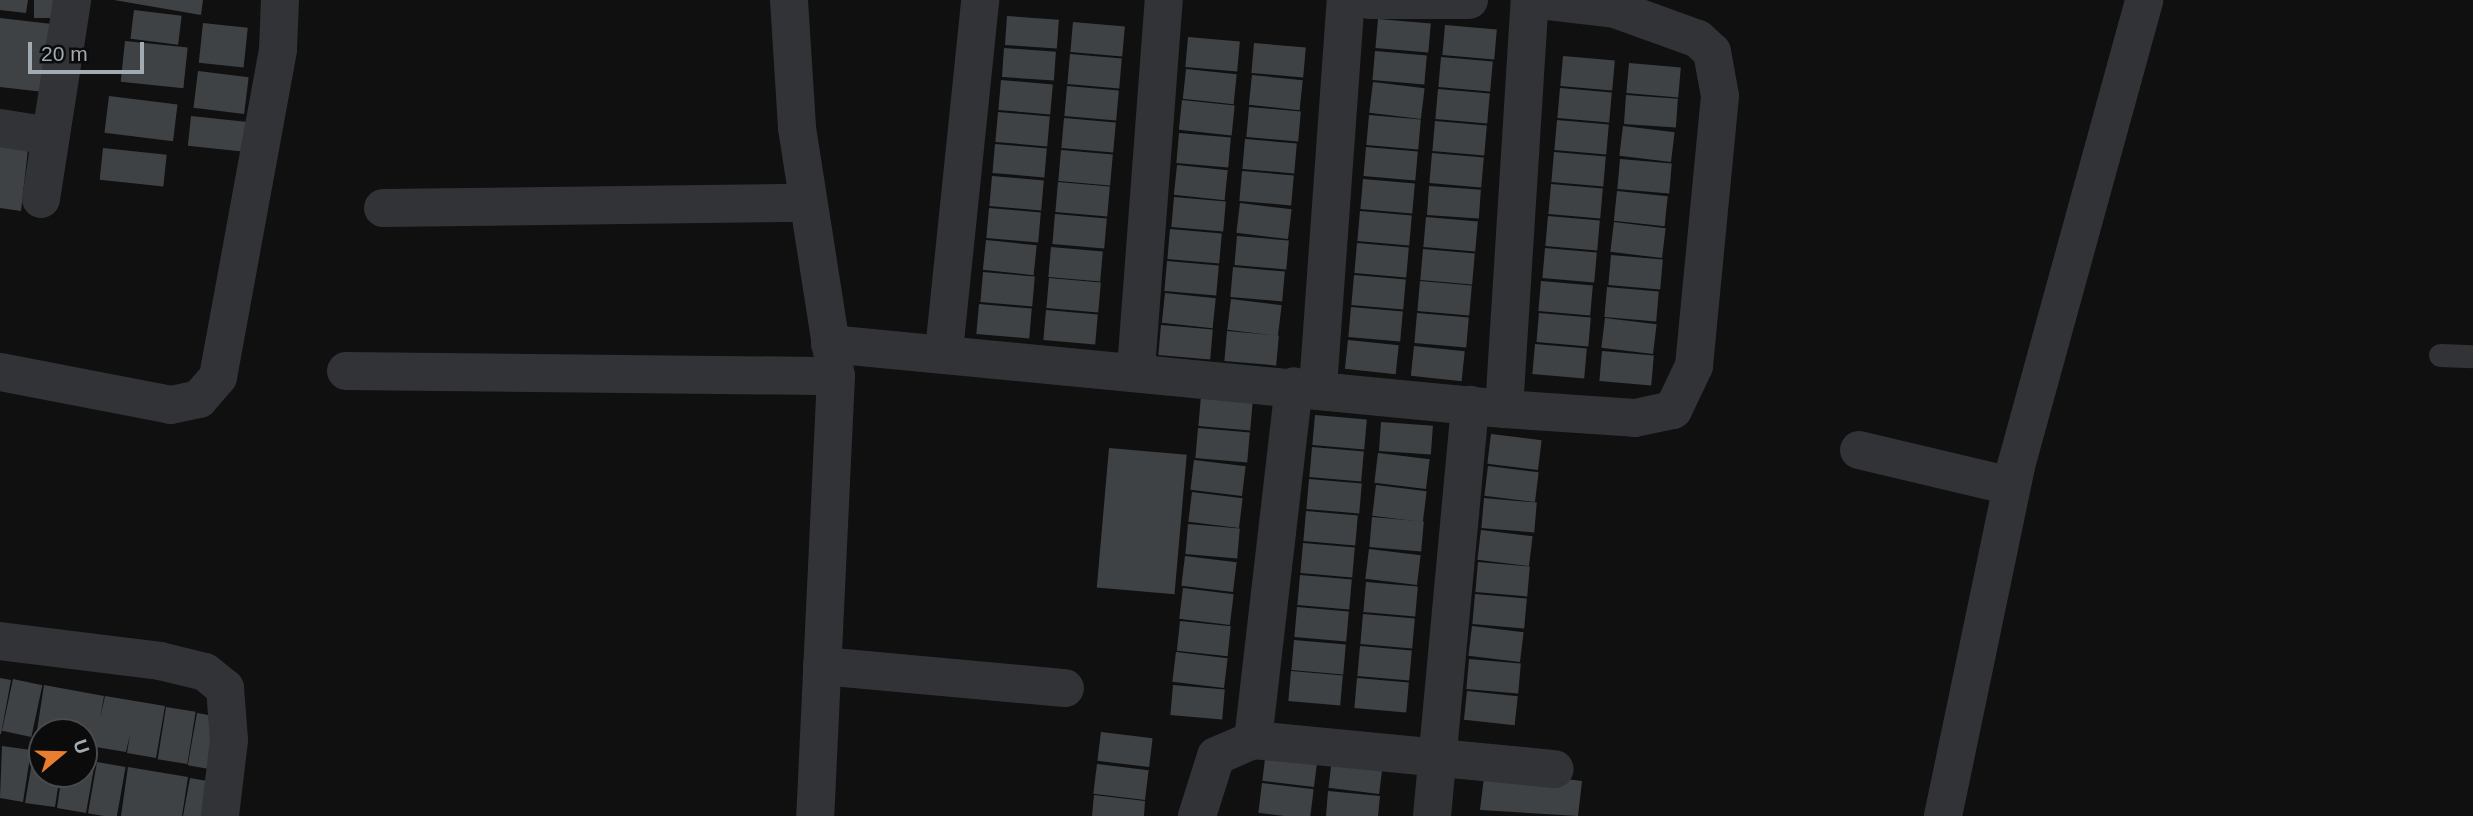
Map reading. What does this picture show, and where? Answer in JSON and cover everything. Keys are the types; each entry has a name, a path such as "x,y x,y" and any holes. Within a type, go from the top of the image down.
{"street":[{"path":"41,199 72,0"},
{"path":"0,372 171,404 199,399 218,377 278,49 280,0"},
{"path":"789,0 807,203 833,360 815,816"},
{"path":"944,351 980,0"},
{"path":"1136,369 1164,0"},
{"path":"1253,740 1306,386 1346,0"},
{"path":"1368,0 1469,0"},
{"path":"1432,816 1487,407 1530,0"},
{"path":"346,372 833,360 944,351 1306,386 1487,407 1656,417 1673,410 1694,366 1717,72 1712,52 1698,39 1615,5 1538,0"},
{"path":"1942,816 2011,486 2144,0"},
{"path":"0,128 50,136"},
{"path":"383,208 807,203"},
{"path":"1859,450 2011,486"},
{"path":"0,640 160,661 205,672 225,688 229,740 220,816"},
{"path":"822,666 1065,688"},
{"path":"1197,816 1216,756 1253,740 1438,762 1555,769"}],"lane":[{"path":"2440,355 2473,356"}],"building":[{"path":"0,0 28,0 26,13 0,10"},
{"path":"34,0 58,0 58,18 34,18"},
{"path":"114,0 203,0 201,15"},
{"path":"134,10 182,16 178,45 130,39"},
{"path":"1007,16 1059,20 1057,49 1005,45"},
{"path":"0,18 52,24 44,92 0,87"},
{"path":"1378,19 1431,24 1428,53 1375,48"},
{"path":"1073,22 1125,27 1122,56 1070,52"},
{"path":"203,23 248,28 244,67 199,63"},
{"path":"1445,25 1497,30 1494,59 1442,55"},
{"path":"1188,37 1240,42 1237,71 1185,67"},
{"path":"125,41 188,48 183,88 121,82"},
{"path":"1254,43 1306,48 1303,77 1251,73"},
{"path":"1004,48 1056,52 1054,81 1002,77"},
{"path":"1375,51 1427,56 1424,84 1372,80"},
{"path":"1070,54 1122,59 1119,88 1067,84"},
{"path":"1563,56 1615,61 1612,90 1560,86"},
{"path":"1441,57 1493,62 1490,91 1438,87"},
{"path":"1629,63 1681,68 1678,97 1626,93"},
{"path":"1186,69 1237,74 1234,104 1183,99"},
{"path":"198,71 249,77 244,114 193,108"},
{"path":"1252,75 1303,80 1300,110 1249,105"},
{"path":"1001,80 1053,85 1050,114 998,110"},
{"path":"1373,82 1425,88 1421,119 1369,113"},
{"path":"1067,86 1119,91 1116,120 1064,116"},
{"path":"1560,88 1612,93 1609,122 1557,118"},
{"path":"1438,89 1490,94 1487,123 1435,119"},
{"path":"1626,95 1678,99 1676,128 1624,124"},
{"path":"109,96 177,104 173,141 104,133"},
{"path":"1182,100 1235,106 1232,135 1179,130"},
{"path":"1249,107 1301,112 1298,141 1246,137"},
{"path":"998,112 1050,117 1047,146 995,142"},
{"path":"1369,115 1421,120 1418,149 1366,145"},
{"path":"191,116 248,122 245,152 188,146"},
{"path":"1064,118 1116,123 1113,152 1061,148"},
{"path":"1557,120 1609,125 1606,154 1554,150"},
{"path":"1435,121 1487,126 1484,155 1432,151"},
{"path":"1623,126 1675,132 1671,162 1619,156"},
{"path":"1179,133 1231,138 1228,167 1176,163"},
{"path":"1245,139 1297,144 1294,173 1242,169"},
{"path":"995,144 1047,149 1044,177 992,173"},
{"path":"0,145 28,149 21,211 0,208"},
{"path":"1366,147 1418,152 1415,180 1363,176"},
{"path":"103,148 167,155 163,187 100,180"},
{"path":"1061,150 1113,155 1110,185 1058,181"},
{"path":"1554,152 1606,157 1603,186 1551,182"},
{"path":"1432,153 1484,158 1481,187 1429,183"},
{"path":"1620,159 1672,164 1669,193 1617,189"},
{"path":"1177,165 1228,170 1225,200 1174,195"},
{"path":"1242,171 1294,176 1291,205 1239,201"},
{"path":"992,176 1044,181 1041,210 989,206"},
{"path":"1363,179 1415,184 1412,213 1360,209"},
{"path":"1058,182 1110,187 1107,216 1055,212"},
{"path":"1551,184 1603,189 1600,218 1548,214"},
{"path":"1429,186 1481,190 1479,219 1427,215"},
{"path":"1617,191 1668,196 1665,226 1614,221"},
{"path":"1174,197 1226,202 1223,231 1171,227"},
{"path":"1240,203 1292,209 1288,239 1236,233"},
{"path":"989,208 1041,213 1038,242 986,238"},
{"path":"1360,211 1412,216 1409,245 1357,241"},
{"path":"1055,214 1107,219 1104,248 1052,244"},
{"path":"1548,216 1600,221 1597,250 1545,246"},
{"path":"1426,217 1478,222 1475,251 1423,247"},
{"path":"1614,222 1666,228 1662,258 1610,252"},
{"path":"1170,229 1222,234 1219,263 1167,259"},
{"path":"1237,236 1289,241 1286,269 1234,265"},
{"path":"986,240 1037,245 1034,275 983,270"},
{"path":"1357,243 1409,248 1406,277 1354,273"},
{"path":"1051,247 1103,252 1100,281 1048,277"},
{"path":"1545,248 1597,253 1594,282 1542,278"},
{"path":"1423,249 1475,254 1472,284 1420,280"},
{"path":"1611,255 1663,260 1660,289 1608,285"},
{"path":"1167,261 1219,266 1216,295 1164,291"},
{"path":"1233,267 1285,272 1282,301 1230,297"},
{"path":"983,272 1035,277 1032,306 980,302"},
{"path":"1354,275 1406,280 1403,309 1351,305"},
{"path":"1049,278 1101,283 1098,312 1046,308"},
{"path":"1420,281 1472,286 1469,315 1417,311"},
{"path":"1541,281 1593,286 1590,315 1538,311"},
{"path":"1607,287 1659,292 1656,321 1604,317"},
{"path":"1165,293 1216,298 1213,328 1162,323"},
{"path":"1231,299 1282,305 1278,336 1227,330"},
{"path":"979,304 1032,309 1029,339 976,334"},
{"path":"1351,307 1403,312 1400,341 1348,337"},
{"path":"1046,310 1098,315 1095,344 1043,340"},
{"path":"1417,313 1469,318 1466,347 1414,343"},
{"path":"1539,313 1591,318 1588,346 1536,342"},
{"path":"1605,318 1657,324 1653,354 1601,348"},
{"path":"1161,325 1213,330 1210,359 1158,355"},
{"path":"1227,331 1279,336 1276,365 1224,361"},
{"path":"1348,340 1399,345 1396,374 1345,369"},
{"path":"1535,344 1587,349 1584,378 1532,374"},
{"path":"1414,346 1465,351 1462,381 1411,376"},
{"path":"1602,351 1654,356 1651,385 1599,381"},
{"path":"1201,396 1253,401 1250,430 1198,426"},
{"path":"1315,415 1367,420 1364,449 1312,445"},
{"path":"1381,422 1433,426 1431,455 1379,451"},
{"path":"1198,428 1250,433 1247,462 1195,458"},
{"path":"1491,434 1542,440 1538,470 1487,464"},
{"path":"1312,447 1364,452 1361,481 1309,477"},
{"path":"1109,448 1187,455 1175,594 1097,587"},
{"path":"1378,453 1430,459 1426,489 1374,483"},
{"path":"1194,460 1246,466 1242,496 1190,490"},
{"path":"1488,466 1539,472 1535,502 1484,496"},
{"path":"1309,479 1362,484 1359,514 1306,509"},
{"path":"1376,485 1427,491 1423,522 1372,516"},
{"path":"1192,492 1243,498 1239,528 1188,522"},
{"path":"1484,498 1537,503 1534,533 1481,528"},
{"path":"1306,511 1358,516 1355,545 1303,541"},
{"path":"1372,517 1424,522 1421,551 1369,547"},
{"path":"1188,524 1240,529 1237,558 1185,554"},
{"path":"1481,530 1533,536 1529,566 1477,560"},
{"path":"1303,543 1355,548 1352,577 1300,573"},
{"path":"1369,549 1421,555 1417,585 1365,579"},
{"path":"1185,556 1237,562 1233,592 1181,586"},
{"path":"1478,562 1530,567 1527,596 1475,592"},
{"path":"1300,575 1352,580 1349,609 1297,605"},
{"path":"1366,582 1418,587 1415,616 1363,612"},
{"path":"1183,588 1234,594 1230,625 1179,619"},
{"path":"1475,594 1527,599 1524,628 1472,624"},
{"path":"1297,607 1349,612 1346,641 1294,637"},
{"path":"1363,614 1415,619 1412,648 1360,644"},
{"path":"1180,621 1231,626 1228,656 1177,651"},
{"path":"1472,626 1524,632 1520,662 1468,656"},
{"path":"1294,640 1346,645 1343,674 1291,670"},
{"path":"1360,646 1412,651 1409,680 1357,676"},
{"path":"1176,652 1228,658 1224,688 1172,682"},
{"path":"1469,659 1521,664 1518,693 1466,689"},
{"path":"1291,671 1343,676 1340,705 1288,701"},
{"path":"0,678 11,680 1,734 0,734"},
{"path":"1357,678 1409,683 1406,712 1354,708"},
{"path":"13,679 42,685 35,718 28,718 28,736 2,731"},
{"path":"44,685 104,696 100,719 105,696 165,706 156,758 127,753 130,734 126,752 98,747 98,718 39,718"},
{"path":"1173,685 1225,690 1222,719 1170,715"},
{"path":"1467,691 1518,696 1515,725 1464,720"},
{"path":"166,707 196,712 187,764 158,759"},
{"path":"197,713 226,718 216,770 188,765"},
{"path":"1101,732 1153,738 1149,767 1097,761"},
{"path":"2,746 28,750 23,802 0,798"},
{"path":"1266,751 1318,757 1314,787 1262,781"},
{"path":"1332,759 1383,765 1379,794 1328,788"},
{"path":"98,762 126,767 117,816 88,813 92,788 98,788"},
{"path":"1097,764 1149,770 1145,800 1093,794"},
{"path":"128,767 188,777 182,816 121,816"},
{"path":"1485,769 1582,781 1578,816 1480,810"},
{"path":"190,778 219,783 214,816 183,816"},
{"path":"1262,783 1314,789 1310,816 1258,813"},
{"path":"28,786 28,788 58,788 55,807 25,803"},
{"path":"60,788 90,788 86,813 57,808"},
{"path":"1328,791 1380,796 1378,816 1326,816"},
{"path":"1094,795 1145,801 1144,816 1092,816"}]}
